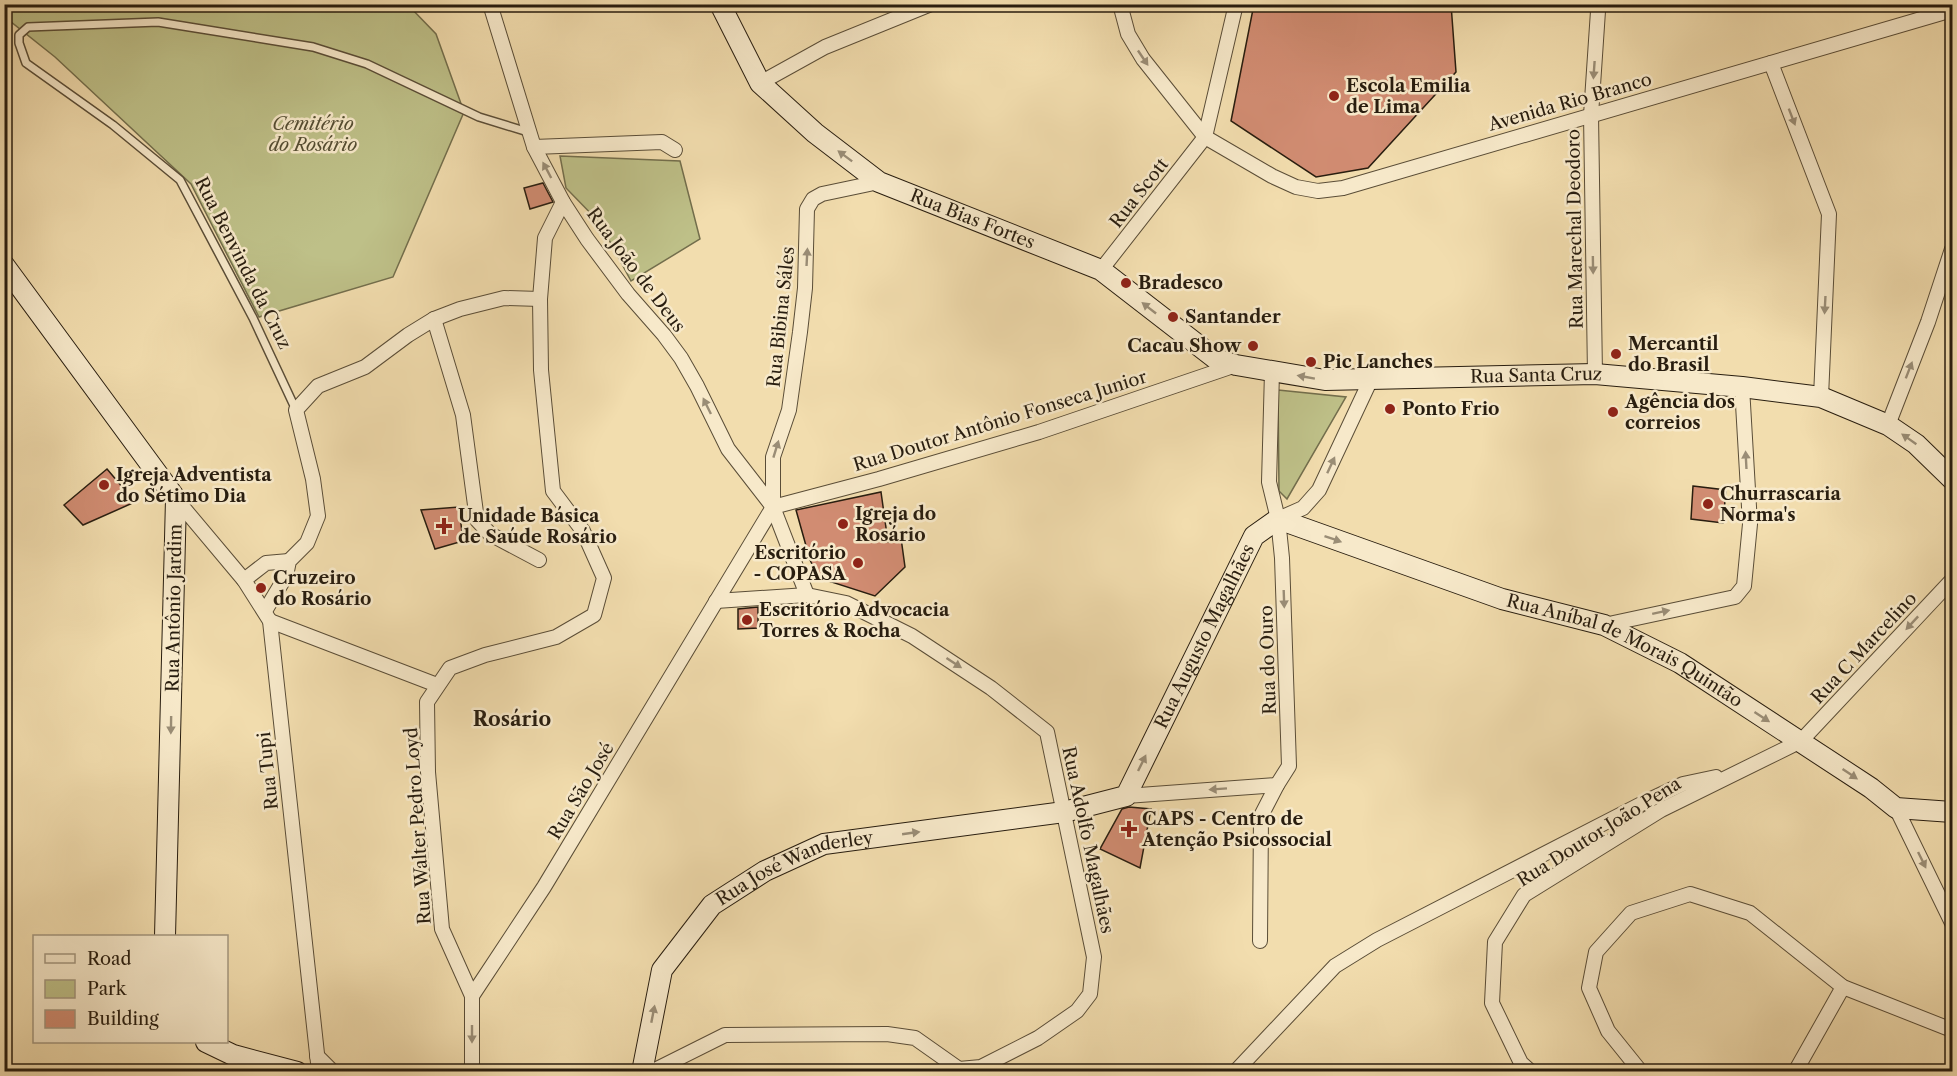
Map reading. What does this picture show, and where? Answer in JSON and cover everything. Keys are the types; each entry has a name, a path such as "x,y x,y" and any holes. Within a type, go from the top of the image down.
{"street":[{"name":"Rua João de Deus","path":"490,4 534,147 563,202 628,294 681,358 728,449 773,507"},
{"name":"Rua Bias Fortes","path":"720,4 760,83 815,133 879,182 1101,270 1216,359 1272,372"},
{"path":"760,83 825,47 931,4"},
{"path":"1120,4 1128,34 1143,59 1205,137"},
{"path":"1205,137 1236,4"},
{"name":"Rua Marechal Deodoro","path":"1595,374 1591,115 1599,7"},
{"name":"Avenida Rio Branco","path":"1205,137 1296,188 1318,191 1343,188 1953,10"},
{"path":"1771,63 1829,214 1821,398"},
{"name":"Rua Scott","path":"1101,270 1205,137"},
{"path":"534,147 662,142 675,150"},
{"name":"Rua Bibina Sáles","path":"773,507 773,457 789,410 800,332 805,288 807,209 813,199 822,194 879,182"},
{"name":"Rua Walter Pedro Loyd","path":"472,996 442,929 428,772 427,702 450,668 485,655 556,638 594,615 604,578 583,531 553,491 541,370 540,298 545,238 563,202"},
{"path":"1888,425 1928,322 1953,249"},
{"name":"Rua Antônio Jardim","path":"4,265 176,499 165,935"},
{"path":"296,410 318,386 365,367 434,318 504,298 540,298"},
{"path":"434,318 463,415 477,520 490,534 539,560"},
{"name":"Rua Doutor Antônio Fonseca Junior","path":"773,507 879,479 1039,432 1236,365"},
{"name":"Rua Santa Cruz","path":"1272,372 1325,380 1595,374 1742,387 1821,398 1888,425 1916,444 1953,479"},
{"name":"Rua do Ouro","path":"1260,940 1261,816 1276,785 1289,766 1282,558 1278,519 1269,482 1272,372"},
{"name":"Rua Augusto Magalhães","path":"1126,796 1254,536 1278,519 1303,508 1319,490 1371,379"},
{"path":"1604,625 1735,597 1744,586 1750,524 1742,387"},
{"name":"Rua Benvinda da Cruz","path":"267,616 286,576 290,561 308,543 318,516 313,479 296,410"},
{"name":"Rua Tupi","path":"176,499 244,580 267,616 319,1071"},
{"path":"773,507 807,594"},
{"name":"Rua São José","path":"472,996 544,887 773,507"},
{"name":"Rua Aníbal de Morais Quintão","path":"1278,519 1502,598 1604,625 1680,663 1801,741 1871,788 1896,808"},
{"path":"244,580 266,563 290,561"},
{"name":"Rua C Marcelino","path":"1801,741 1953,580"},
{"name":"Rua Adolfo Magalhães","path":"716,601 807,594 846,603 912,636 991,688 1047,732 1094,957 1090,994 1077,1011 1038,1038 981,1067 958,1070"},
{"path":"267,616 437,685"},
{"name":"Rua Doutor João Pena","path":"1532,1071 1521,1063 1492,1004 1495,942 1524,895 1661,810 1801,741"},
{"path":"1235,1071 1335,966 1377,940 1683,784 1736,773"},
{"path":"1064,812 1126,796 1276,785"},
{"path":"1896,808 1953,812"},
{"path":"1896,808 1953,923"},
{"name":"Rua José Wanderley","path":"642,1071 662,970 712,905 765,871 824,844 1064,812"},
{"path":"1641,1071 1608,1031 1589,988 1596,952 1631,913 1690,894 1750,913 1843,987 1953,1030"},
{"path":"1795,1071 1843,987"},
{"path":"472,996 472,1071"},
{"path":"651,1071 725,1035 887,1034 915,1038 958,1070"},
{"path":"210,1043 233,1055 297,1071"},
{"path":"317,1056 333,1071"}],"lane":[{"name":"Rua Benvinda da Cruz","path":"296,410 253,318 180,180 113,125 26,63 19,43 19,35 28,27 158,22 313,47 366,64 479,117 530,133"}],"green space":[{"name":"Cemitério do Rosário","path":"4,5 408,5 436,34 464,112 393,277 259,317 191,184 55,57 5,17"},
{"path":"560,156 680,161 700,239 631,281 600,223 566,188"},
{"path":"1278,390 1346,397 1287,499 1279,491"}],"building":[{"name":"Escola Emilia de Lima","path":"1254,4 1451,4 1456,72 1368,168 1316,177 1231,121"},
{"path":"543,183 553,202 530,209 524,188"},
{"name":"Igreja Adventista do Sétimo Dia","path":"107,469 135,502 83,525 64,505"},
{"name":"Churrascaria Norma's","path":"1693,486 1726,490 1723,523 1691,519"},
{"path":"881,492 888,542 901,538 905,567 875,596 819,578 810,560 796,510"},
{"name":"Unidade Básica de Saúde Rosário","path":"459,507 463,541 435,549 421,510"},
{"path":"758,607 758,628 738,629 738,609"},
{"name":"CAPS - Centro de Atenção Psicossocial","path":"1129,807 1151,809 1140,868 1100,849 1122,809"}],"place":[{"name":"Escola Emilia de Lima","path":"1334,96"},
{"name":"Bradesco","path":"1126,283"},
{"name":"Santander","path":"1173,317"},
{"name":"Cacau Show","path":"1253,346"},
{"name":"Mercantil do Brasil","path":"1616,354"},
{"name":"Pic Lanches","path":"1311,362"},
{"name":"Ponto Frio","path":"1390,409"},
{"name":"Agência dos correios","path":"1613,412"},
{"name":"Igreja Adventista do Sétimo Dia","path":"104,485"},
{"name":"Churrascaria Norma's","path":"1708,504"},
{"name":"Igreja do Rosário","path":"843,524"},
{"name":"Unidade Básica de Saúde Rosário","path":"444,526"},
{"name":"Escritório - COPASA","path":"858,563"},
{"name":"Cruzeiro do Rosário","path":"261,588"},
{"name":"Escritório Advocacia Torres & Rocha","path":"747,620"},
{"name":"CAPS - Centro de Atenção Psicossocial","path":"1129,829"}],"district":[{"name":"Rosário","path":"512,719"}]}
